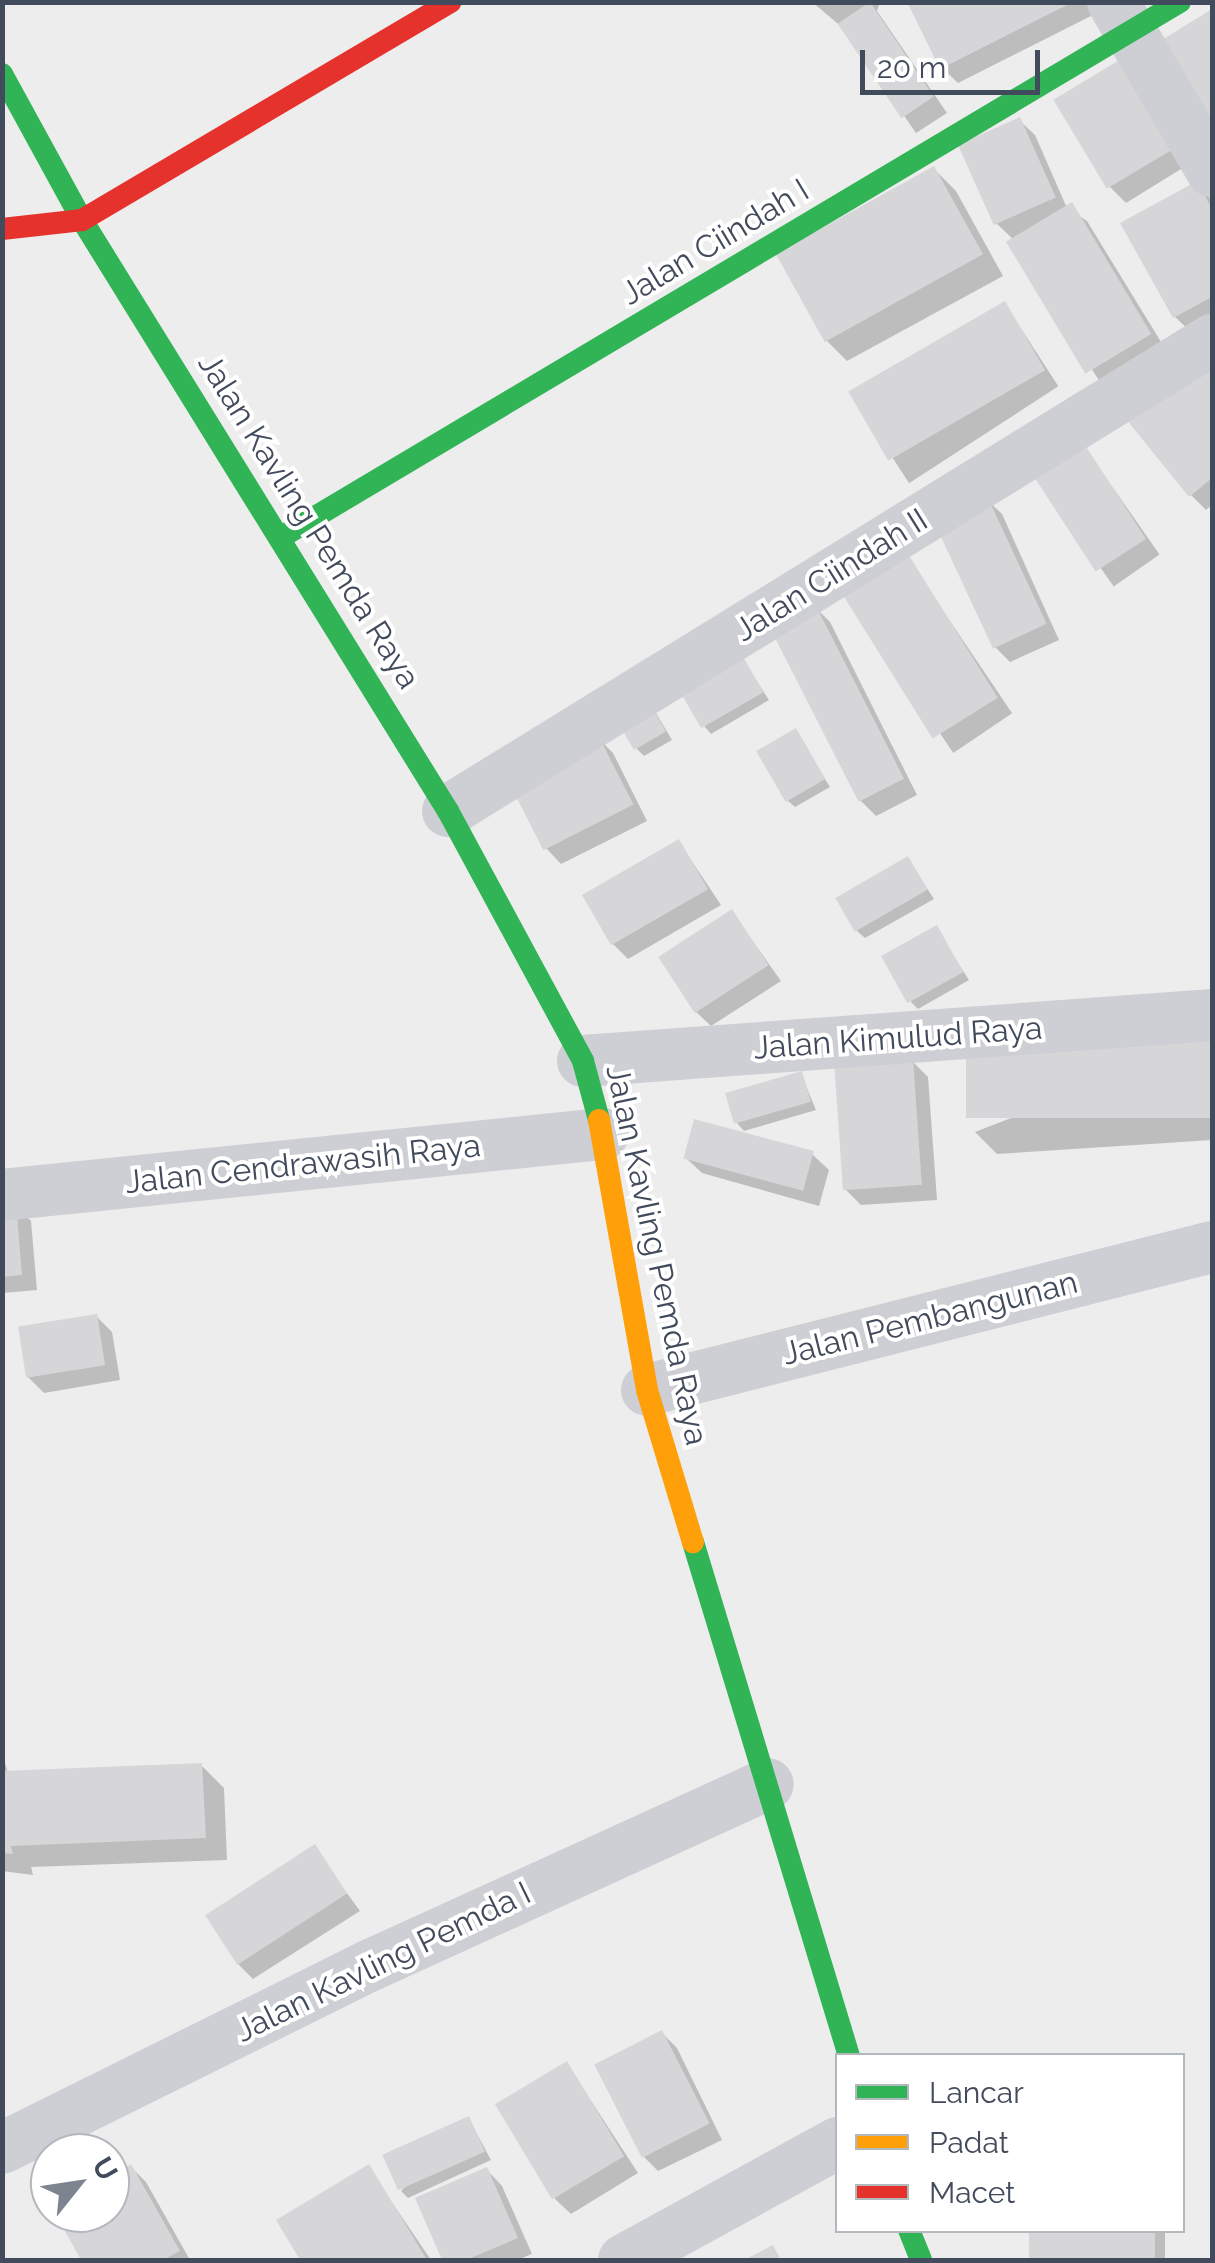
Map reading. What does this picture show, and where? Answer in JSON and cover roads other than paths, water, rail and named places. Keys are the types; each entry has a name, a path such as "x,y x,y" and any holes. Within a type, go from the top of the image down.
{"street":[{"path":"2,229 82,220 450,2"},
{"name":"Jalan Ciindah I","path":"283,536 1121,17 1180,2"},
{"path":"1121,17 1212,171"},
{"name":"Jalan Kavling Pemda Raya","path":"2,74 82,220 283,536 448,811 583,1061 603,1134 647,1390 848,2053"},
{"name":"Jalan Ciindah II","path":"448,811 1212,340"},
{"name":"Jalan Kimulud Raya","path":"583,1061 1212,1016"},
{"name":"Jalan Cendrawasih Raya","path":"2,1195 603,1134"},
{"name":"Jalan Pembangunan","path":"647,1390 1212,1247"},
{"name":"Jalan Kavling Pemda I","path":"2,2148 370,1965 768,1784"},
{"path":"624,2260 835,2145"},
{"path":"910,2233 920,2260"}]}
